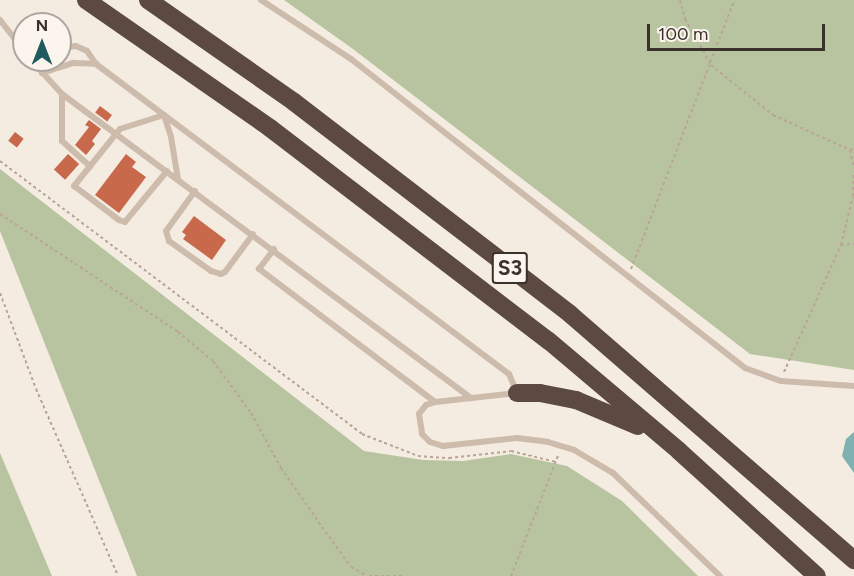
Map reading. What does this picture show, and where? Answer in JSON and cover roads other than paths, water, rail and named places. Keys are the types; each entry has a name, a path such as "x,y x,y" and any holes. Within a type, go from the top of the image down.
{"highway":[{"name":"S3","path":"86,0 280,135 549,341 679,452 817,576"},
{"name":"S3","path":"148,0 294,102 570,314 854,560"},
{"path":"517,393 557,395 591,405 634,424 679,452"}],"lane":[{"path":"261,0 351,59 745,368 781,381 854,386"},
{"path":"0,20 12,36"},
{"path":"72,46 81,48 96,64 509,374 517,393 426,405 419,414 422,434 430,442 443,446 517,438 548,442 574,450 613,473 720,576"},
{"path":"96,64 73,63 42,74 62,94 115,134 274,249 472,398"},
{"path":"62,94 62,141 90,166"},
{"path":"164,115 124,127 115,134 74,186 119,220 125,222 130,219 167,171"},
{"path":"164,115 171,137 178,179"},
{"path":"195,191 166,231 169,241 211,271 221,274 225,272 253,234"},
{"path":"274,249 260,270 435,402"}],"water":[{"path":"854,432 854,473 842,456 846,439"}]}
